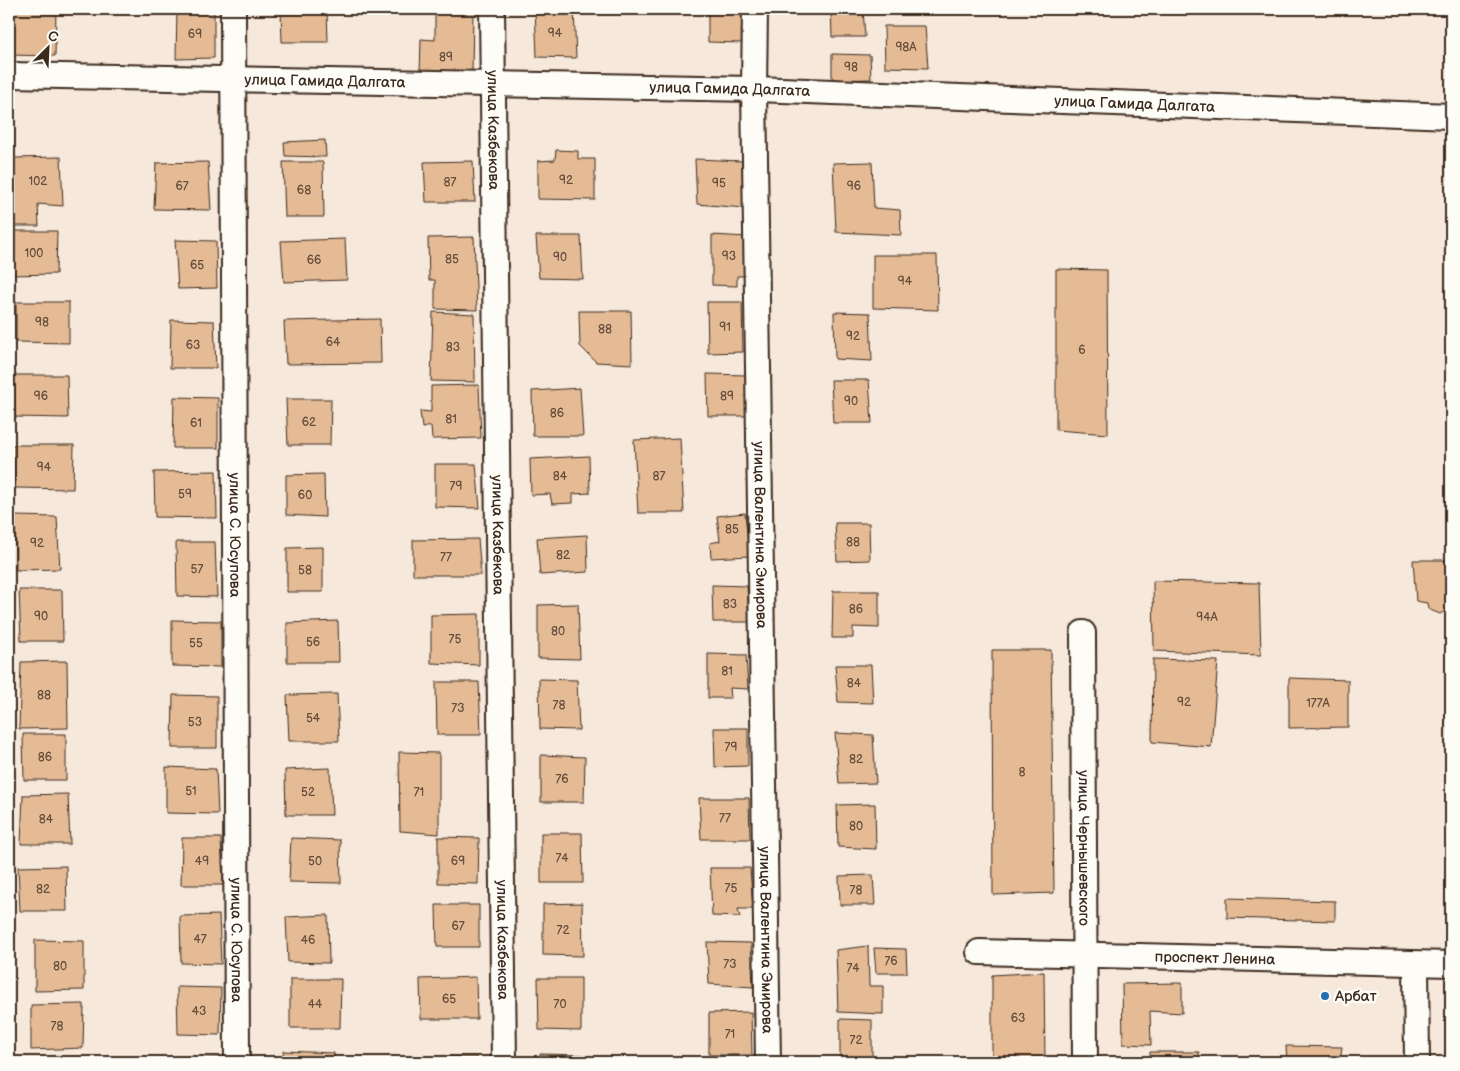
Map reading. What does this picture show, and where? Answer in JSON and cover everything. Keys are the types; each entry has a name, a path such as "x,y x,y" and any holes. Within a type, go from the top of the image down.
{"street":[{"name":"улица С. Юсупова","path":"233,9 237,1062"},
{"name":"улица Казбекова","path":"492,9 504,1062"},
{"name":"улица Валентина Эмирова","path":"754,9 768,1062"},
{"name":"улица Гамида Далгата","path":"9,75 754,88 1451,116"},
{"name":"улица Чернышевского","path":"1083,633 1085,1062"},
{"name":"проспект Ленина","path":"979,952 1451,964"},
{"path":"1416,964 1417,1062"}],"building":[{"path":"9,9 56,9 55,56 9,55"},
{"path":"177,9 214,9 214,58 176,59"},
{"path":"281,9 327,9 328,42 282,42"},
{"path":"435,9 473,9 472,74 420,75 421,39 435,40"},
{"path":"535,9 574,9 576,58 537,57"},
{"path":"708,9 743,9 742,43 708,42"},
{"path":"831,9 863,9 865,37 832,37"},
{"path":"884,26 925,26 928,68 885,67"},
{"path":"832,54 870,55 871,79 832,80"},
{"path":"325,140 326,157 285,156 284,142"},
{"path":"556,150 578,151 578,159 595,159 595,200 538,199 538,161 555,160"},
{"path":"61,157 63,206 38,204 39,226 14,226 14,158"},
{"path":"695,159 742,161 744,208 697,204"},
{"path":"473,161 475,202 426,202 424,162"},
{"path":"208,162 211,210 154,209 156,163"},
{"path":"283,162 323,162 324,217 285,217"},
{"path":"872,162 874,208 900,210 901,235 836,232 833,163"},
{"path":"12,231 57,231 56,274 11,275"},
{"path":"712,235 747,237 747,276 737,276 737,286 712,285"},
{"path":"536,236 581,236 583,279 539,278"},
{"path":"474,237 477,310 435,309 435,280 429,280 428,238"},
{"path":"345,239 347,280 284,282 281,241"},
{"path":"175,240 216,241 217,288 178,289"},
{"path":"873,255 937,255 938,310 873,308"},
{"path":"1056,269 1107,270 1108,434 1056,430"},
{"path":"16,302 69,302 69,343 16,342"},
{"path":"707,302 742,302 743,352 708,353"},
{"path":"579,311 631,311 632,364 596,362 580,346"},
{"path":"433,312 474,314 475,382 431,381"},
{"path":"834,312 870,313 872,361 835,359"},
{"path":"380,319 381,363 286,364 284,321"},
{"path":"171,320 214,321 216,368 170,368"},
{"path":"707,374 746,375 746,416 708,416"},
{"path":"14,375 67,375 68,418 15,417"},
{"path":"831,380 869,380 872,423 833,423"},
{"path":"479,385 481,438 432,439 431,426 422,428 420,411 431,412 431,386"},
{"path":"580,388 583,436 533,436 532,391"},
{"path":"174,397 218,398 218,448 173,448"},
{"path":"286,399 331,399 330,445 288,445"},
{"path":"680,438 684,513 638,513 634,440"},
{"path":"12,445 74,445 73,489 15,488"},
{"path":"589,456 590,493 573,494 573,503 552,504 550,494 531,495 530,459"},
{"path":"435,464 476,464 480,508 435,507"},
{"path":"216,471 217,518 155,517 154,472"},
{"path":"324,474 325,517 286,515 286,475"},
{"path":"745,513 749,556 711,558 710,543 720,541 717,516"},
{"path":"15,516 57,517 60,569 16,570"},
{"path":"835,523 869,523 870,560 837,561"},
{"path":"587,535 588,572 540,575 537,538"},
{"path":"478,539 481,575 413,575 413,540"},
{"path":"176,542 215,542 217,597 177,596"},
{"path":"323,547 323,592 287,592 287,548"},
{"path":"1413,560 1451,560 1451,605 1447,610 1440,614 1428,609 1427,603 1416,601"},
{"path":"1153,581 1259,583 1261,655 1154,651"},
{"path":"712,585 747,586 749,622 713,622"},
{"path":"19,590 62,590 63,641 21,641"},
{"path":"833,591 879,591 879,628 853,627 853,638 832,638"},
{"path":"578,604 580,659 538,658 538,605"},
{"path":"479,614 479,665 431,663 431,615"},
{"path":"172,620 221,621 221,667 172,666"},
{"path":"338,621 339,662 287,662 287,623"},
{"path":"992,650 1051,650 1054,893 993,895"},
{"path":"708,654 746,655 748,689 730,688 731,698 708,698"},
{"path":"1153,659 1218,661 1211,747 1152,742"},
{"path":"67,661 68,728 19,729 21,662"},
{"path":"835,665 871,665 873,703 838,702"},
{"path":"1289,678 1348,680 1348,727 1289,728"},
{"path":"539,679 577,680 579,730 540,729"},
{"path":"436,682 479,682 481,735 437,735"},
{"path":"337,694 339,741 289,741 287,695"},
{"path":"173,695 217,696 217,748 172,748"},
{"path":"714,728 748,728 748,766 715,767"},
{"path":"835,733 873,735 876,783 839,784"},
{"path":"23,734 66,734 66,780 24,780"},
{"path":"399,752 439,753 439,834 400,831"},
{"path":"541,755 585,757 584,802 541,802"},
{"path":"166,767 216,769 218,814 166,813"},
{"path":"330,768 332,815 286,815 285,770"},
{"path":"68,794 70,844 21,844 23,795"},
{"path":"699,798 749,798 750,839 701,839"},
{"path":"875,804 876,849 838,847 837,805"},
{"path":"541,833 582,833 583,883 541,883"},
{"path":"438,837 479,838 478,884 438,883"},
{"path":"182,838 221,838 223,885 181,885"},
{"path":"291,838 340,840 341,883 289,882"},
{"path":"66,866 67,911 20,911 18,867"},
{"path":"710,868 750,868 753,909 738,909 740,917 712,916"},
{"path":"873,875 875,905 840,905 839,876"},
{"path":"1227,898 1335,901 1335,921 1227,918"},
{"path":"582,903 583,956 543,955 543,904"},
{"path":"436,905 479,905 479,947 437,947"},
{"path":"219,915 221,964 181,963 180,916"},
{"path":"328,915 329,963 288,962 286,917"},
{"path":"35,940 84,941 84,990 35,991"},
{"path":"707,942 751,943 753,987 709,984"},
{"path":"868,946 869,986 883,986 883,1014 838,1012 836,950"},
{"path":"874,948 906,949 907,973 876,973"},
{"path":"1044,972 1045,1062 992,1062 992,975"},
{"path":"476,977 477,1019 421,1019 420,979"},
{"path":"538,978 581,978 581,1031 539,1030"},
{"path":"290,979 341,979 340,1028 290,1028"},
{"path":"1182,983 1182,1013 1150,1011 1151,1045 1123,1044 1122,984"},
{"path":"177,987 221,988 220,1035 178,1034"},
{"path":"84,1004 83,1048 31,1050 31,1005"},
{"path":"751,1012 752,1055 709,1055 709,1013"},
{"path":"840,1019 872,1020 872,1061 840,1061"},
{"path":"1286,1046 1342,1047 1340,1062 1287,1062"},
{"path":"283,1051 334,1053 335,1062 284,1062"},
{"path":"1150,1052 1199,1052 1199,1062 1150,1062"},
{"path":"540,1054 584,1055 584,1062 540,1062"},
{"path":"429,1057 477,1057 477,1062 429,1062"},
{"path":"221,1058 221,1062 180,1062 180,1059"}],"place":[{"name":"Арбат","path":"1325,996"}]}
